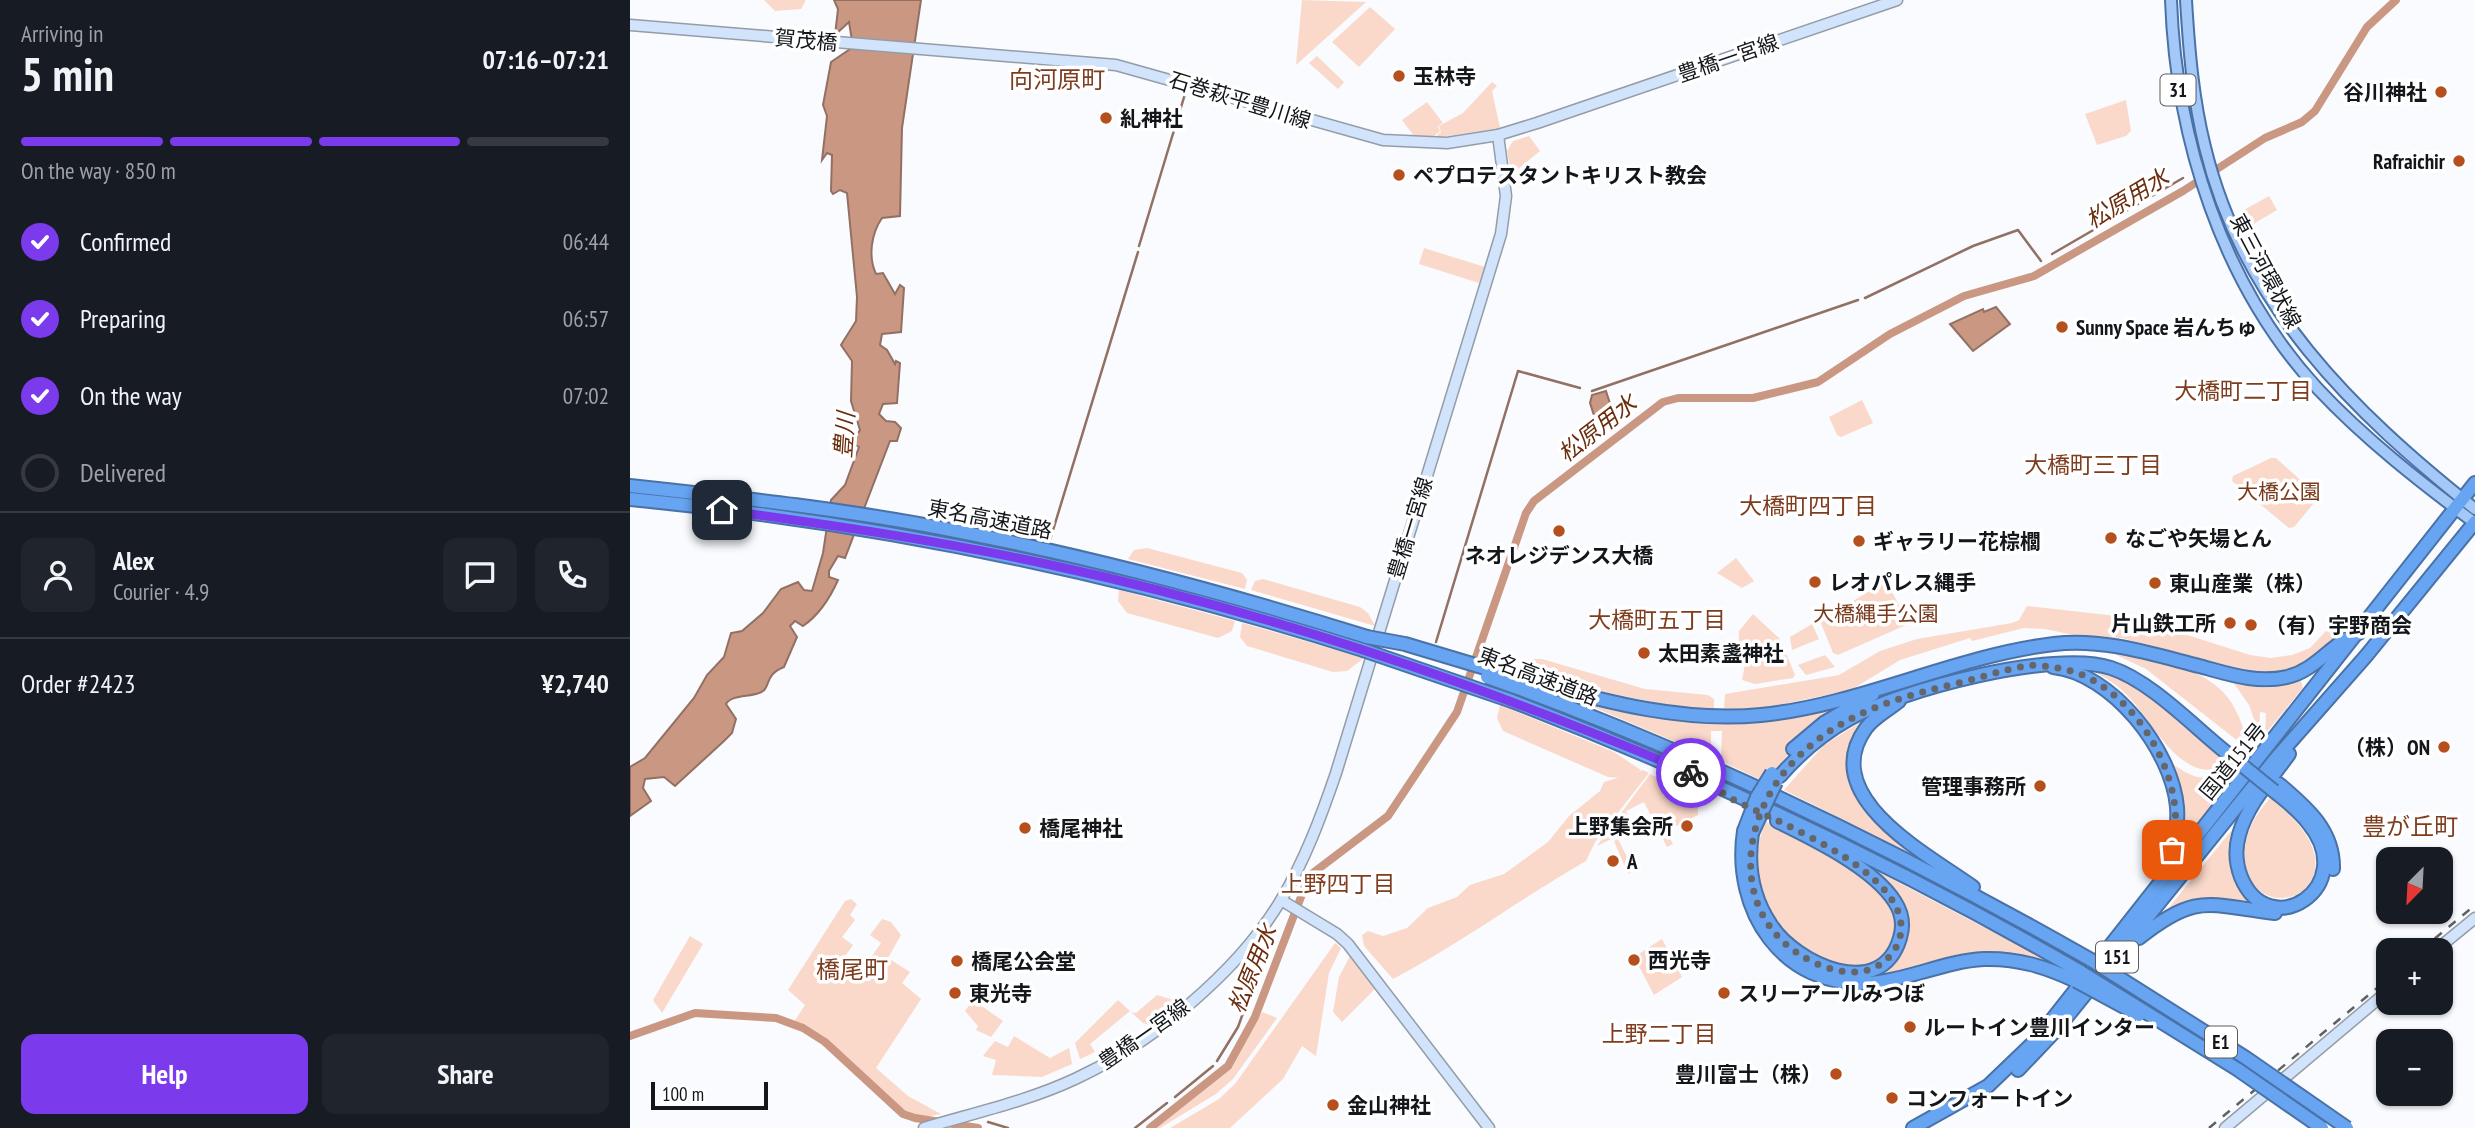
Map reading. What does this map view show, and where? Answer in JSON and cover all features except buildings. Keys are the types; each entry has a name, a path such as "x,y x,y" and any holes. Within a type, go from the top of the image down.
{"highway":[{"name":"国道151号","path":"1934,1125 1988,1086 2036,1040 2359,634 2475,483"},
{"name":"東名高速道路","path":"630,486 889,519 960,531 1139,571 1254,601 1367,637 1405,644 1520,684 1802,808 1939,876 2091,960 2246,1058 2347,1128"},
{"name":"東名高速道路","path":"630,499 883,533 1050,564 1135,584 1363,650 1512,701 1706,779 1862,852 2078,977"},
{"name":"国道151号","path":"1913,1128 1934,1125 1990,1093 2031,1058 2120,953 2277,757 2475,523"},
{"path":"1520,684 1632,707 1726,717 1763,715 1814,705 1892,682 2053,644 2108,645 2260,680 2301,673 2359,634"},
{"path":"2023,650 2086,656 2130,669 2317,819 2328,838 2333,867 2323,894 2307,907 2286,914 2214,903 2180,909 2120,953"},
{"path":"1776,775 1826,733 1878,704 2034,665 2063,661 2089,663 2123,673 2229,750"},
{"path":"2034,665 2067,669 2106,689 2133,714 2160,759 2175,795 2177,829 2169,858 2147,894 2146,902"},
{"path":"2277,788 2308,821 2320,842 2325,861 2321,882 2314,892 2291,907 2264,903 2248,890 2237,865 2239,835 2262,790 2351,671"},
{"path":"1892,682 1824,723 1776,775 1748,832 1742,882 1758,923 1780,949 1814,972 1837,980 1870,983 1953,963 1997,959 2037,965 2078,977"},
{"path":"1905,697 1874,719 1861,736 1854,756 1859,787 1885,825 2034,928"},
{"path":"1706,779 1732,799 1796,830 1861,869 1885,889 1899,908 1902,922 1901,936 1893,953 1870,969 1848,972 1817,964 1791,948 1770,923 1754,888 1748,832"},
{"name":"E1","path":"2078,977 2237,1069 2322,1128"}],"main road":[{"name":"豊橋一宮線","path":"924,1128 1052,1088 1130,1048 1191,1003 1236,958 1281,900 1317,830 1332,786 1501,234 1505,184 1497,135 1898,0"},
{"name":"東三河環状線","path":"2171,0 2178,93 2200,181 2228,248 2281,342 2316,387 2351,422 2459,504 2475,509"},
{"name":"東三河環状線","path":"2186,0 2198,117 2212,172 2238,236 2260,279 2304,346 2387,438 2459,504 2475,523"},
{"name":"賀茂橋","path":"630,25 981,54"},
{"name":"石巻萩平豊川線","path":"981,54 1116,65 1383,140 1447,144 1497,135"},
{"path":"1281,900 1348,944 1489,1128"},
{"path":"2451,938 2475,918"},
{"path":"2224,1128 2376,1001"}],"green space":[{"path":"764,0 806,0 801,9 775,11"},
{"path":"1302,0 1366,2 1296,65"},
{"path":"1370,7 1395,29 1359,67 1332,42"},
{"path":"1317,56 1344,82 1338,89 1309,63"},
{"path":"1492,82 1497,86 1492,91 1500,128 1434,138 1441,132 1439,126 1463,113"},
{"path":"2126,100 2131,131 2126,136 2097,145 2085,114"},
{"path":"1427,102 1443,123 1438,126 1440,131 1433,137 1414,136 1402,120"},
{"path":"1529,136 1540,151 1511,175 1507,151 1513,141"},
{"path":"2269,196 2277,210 2250,226 2242,211"},
{"path":"1424,248 1485,267 1479,283 1419,264"},
{"path":"1862,400 1873,423 1841,437 1837,435 1829,417"},
{"name":"大橋公園","path":"2276,458 2319,497 2294,527 2289,528 2232,481 2233,476"},
{"path":"1147,548 1242,573 1247,580 1245,589 1128,559 1134,550"},
{"path":"1736,558 1754,581 1742,588 1717,573"},
{"path":"1263,579 1360,607 1368,613 1375,626 1251,590 1255,581"},
{"name":"大橋縄手公園","path":"1886,581 1907,620 1906,625 1838,655 1833,653 1820,621"},
{"path":"1119,590 1235,621 1232,631 1218,638 1127,613 1118,601"},
{"path":"2027,606 2134,618 2250,655 2271,658 2292,655 2310,648 2340,616 2349,615 2352,621 2336,643 2319,659 2284,674 2253,673 2122,638 2078,636 2024,628 1972,641 1970,638 1900,660 1851,690 1768,707 1724,709 1725,694 1839,675 1880,651 1917,639 2012,623 2019,620"},
{"path":"1753,614 1780,639 1795,675 1793,678 1755,684 1742,680 1745,664 1738,660 1739,631"},
{"path":"1242,623 1364,658 1347,671 1333,672 1247,646 1240,637"},
{"path":"1812,624 1819,639 1792,650 1790,637"},
{"path":"2106,650 2181,667 2215,684 2228,697 2239,717 2244,733 2243,745 2146,669"},
{"path":"1825,655 1835,667 1806,675 1798,665"},
{"path":"1526,659 1542,659 1645,689 1708,695 1714,699 1714,710 1615,694 1518,668"},
{"path":"2089,669 2110,675 2148,694 2232,761 2216,769 2200,769 2186,762 2160,737 2125,693"},
{"path":"2301,681 2303,688 2265,734 2266,713 2260,712 2259,734 2249,705 2233,682 2266,688"},
{"path":"1565,695 1668,718 1854,701 1797,744 1765,782 1721,761 1722,731 1711,731 1711,757"},
{"path":"1500,705 1614,752 1641,770 1621,778 1608,777 1503,731 1497,718"},
{"path":"1874,714 1855,762 1854,788 1858,802 1868,816 1912,854 1784,790 1824,745"},
{"path":"2171,763 2189,774 2205,778 2239,771 2180,845 2183,808"},
{"path":"1643,770 1649,773 1595,842 1586,861 1393,979 1364,946 1362,935 1368,931 1383,936 1407,928 1428,908 1457,897 1470,885 1504,874 1548,842 1569,816 1600,791 1604,782"},
{"path":"1650,774 1698,797 1698,815 1666,831 1673,844 1667,847 1644,802 1626,811 1629,818 1613,827 1617,836 1597,846"},
{"path":"2271,797 2306,835 2315,862 2312,879 2303,890 2290,897 2276,898 2262,892 2251,880 2245,860 2246,842 2251,826"},
{"path":"1766,822 1841,861 1878,888 1890,902 1896,917 1894,936 1882,956 1867,966 1850,969 1805,950 1788,937 1765,904 1758,884 1756,864"},
{"path":"2231,831 2229,853 2233,877 2244,896 2256,907 2205,899 2167,910"},
{"path":"1618,839 1634,871 1628,874 1614,841"},
{"path":"1859,862 2062,968 2026,957 1861,979 1897,956 1908,926"},
{"path":"851,899 857,904 850,915 855,920 842,937 853,945 843,959 862,971 881,943 870,935 882,919 891,922 901,935 888,958 910,972 902,983 921,999 876,1068 908,1096 941,1114 922,1118 905,1112 827,1040 794,1022 805,1005 788,990 845,901"},
{"path":"690,936 703,944 662,1013 653,1000"},
{"path":"1662,939 1682,977 1654,995 1634,957"},
{"path":"1335,943 1341,948 1329,973 1316,1056 1302,1046 1283,1079 1230,1128 1170,1128 1219,1099 1235,1084"},
{"path":"1351,954 1376,988 1342,1022 1333,1012 1339,977"},
{"path":"1157,995 1183,1003 1153,1026 1143,1023 1131,1012 1136,1013"},
{"path":"973,1000 1003,1021 991,1037 976,1030 978,1026 965,1011"},
{"path":"1118,1000 1130,1011 1090,1044 1095,1052 1080,1059 1075,1043"},
{"path":"1262,1012 1277,1018 1233,1079 1216,1094 1160,1128 1154,1128 1230,1068"},
{"path":"1014,1036 1050,1058 1069,1048 1072,1064 1042,1077 992,1075 996,1060 983,1056 995,1041 1008,1047"}],"shaded area":[{"path":"834,0 921,0 902,128 900,216 882,218 875,231 871,253 876,274 883,273 895,294 900,285 904,288 901,332 882,334 880,345 887,350 895,364 896,361 900,363 897,403 883,404 879,414 886,421 895,422 901,428 897,441 890,441 845,558 838,556 829,571 829,577 838,580 831,593 809,622 803,626 795,621 790,626 797,637 784,667 773,674 763,691 728,701 726,704 736,719 732,733 675,786 664,777 645,779 643,788 651,801 630,816 630,767 645,758 694,698 707,675 724,657 731,633 742,631 763,613 781,589 798,582 804,590 812,591 823,553 831,500 845,485 859,447 852,443 860,430 851,401 852,361 841,345 856,321 857,297 847,193 840,190 833,194 832,155 827,153 822,160 827,116 823,105 831,62 853,47 849,22 835,35 838,9"},
{"path":"1996,307 2010,324 1973,351 1950,324 1983,309 1984,312"},
{"path":"1606,391 1616,422 1599,431 1590,403 1592,395"}],"waterway":[{"name":"松原用水","path":"1150,1128 1228,1066 1255,1017 1309,876 1388,816 1457,712 1526,513 1534,501 1663,402 1678,398 1753,398 1818,382 1890,334 1964,296 2034,276 2183,191 2265,138 2302,122 2315,111 2367,27 2396,0"},
{"path":"1139,246 1185,94"},
{"path":"2052,254 2183,178"},
{"path":"1865,298 1973,246 2018,230 2041,261"},
{"path":"1050,540 1138,252"},
{"path":"1592,391 1858,300"},
{"path":"1436,642 1518,371 1580,388"},
{"path":"1217,1061 1238,1027 1250,994"},
{"name":"松原用水","path":"630,1036 695,1013 776,1018 803,1028 825,1042 903,1114 978,1128"},
{"path":"1175,1097 1213,1066"},
{"path":"1135,1128 1167,1103"},
{"path":"988,1122 1008,1128"}],"railway":[{"path":"2435,938 2475,905"},
{"path":"2209,1128 2376,989"}],"way so far":[{"path":"1691,773 1706,779 1732,799 1753,809 1774,820 1796,830 1861,869 1891,896 1899,908 1902,922 1901,936 1893,953 1870,969 1842,972 1798,954 1774,930 1754,888 1750,846 1757,817 1764,802 1780,776 1809,746 1826,733 1878,704 2017,667 2034,665 2067,669 2097,682 2133,714 2169,778 2177,807 2177,829 2172,850"}],"place":[{"name":"玉林寺","path":"1399,76"},
{"name":"谷川神社","path":"2441,92"},
{"name":"糺神社","path":"1106,118"},
{"name":"Rafraichir","path":"2459,161"},
{"name":"ペプロテスタントキリスト教会","path":"1399,175"},
{"name":"Sunny Space 岩んちゅ","path":"2062,327"},
{"name":"ネオレジデンス大橋","path":"1559,531"},
{"name":"なごや矢場とん","path":"2111,538"},
{"name":"ギャラリー花棕櫚","path":"1859,541"},
{"name":"レオパレス縄手","path":"1815,582"},
{"name":"東山産業（株）","path":"2155,583"},
{"name":"片山鉄工所","path":"2230,623"},
{"name":"（有）宇野商会","path":"2251,625"},
{"name":"太田素盞神社","path":"1644,653"},
{"name":"（株）ON","path":"2444,747"},
{"name":"管理事務所","path":"2040,786"},
{"name":"上野集会所","path":"1687,826"},
{"name":"橋尾神社","path":"1025,828"},
{"name":"A","path":"1613,861"},
{"name":"西光寺","path":"1634,960"},
{"name":"橋尾公会堂","path":"957,961"},
{"name":"東光寺","path":"955,993"},
{"name":"スリーアールみつぼ","path":"1724,993"},
{"name":"ルートイン豊川インター","path":"1910,1027"},
{"name":"豊川富士（株）","path":"1836,1074"},
{"name":"コンフォートイン","path":"1892,1098"},
{"name":"金山神社","path":"1333,1105"}],"district":[{"name":"向河原町","path":"1057,79"},
{"name":"大橋町二丁目","path":"2243,390"},
{"name":"大橋町三丁目","path":"2093,464"},
{"name":"大橋町四丁目","path":"1808,505"},
{"name":"大橋町五丁目","path":"1657,619"},
{"name":"豊が丘町","path":"2410,826"},
{"name":"上野四丁目","path":"1338,883"},
{"name":"橋尾町","path":"852,969"},
{"name":"上野二丁目","path":"1659,1033"}],"route":[{"path":"722,510 883,533 1050,564 1183,597 1326,638 1494,694 1691,773"}],"water label":[{"name":"豊川","path":"844,435"}]}
